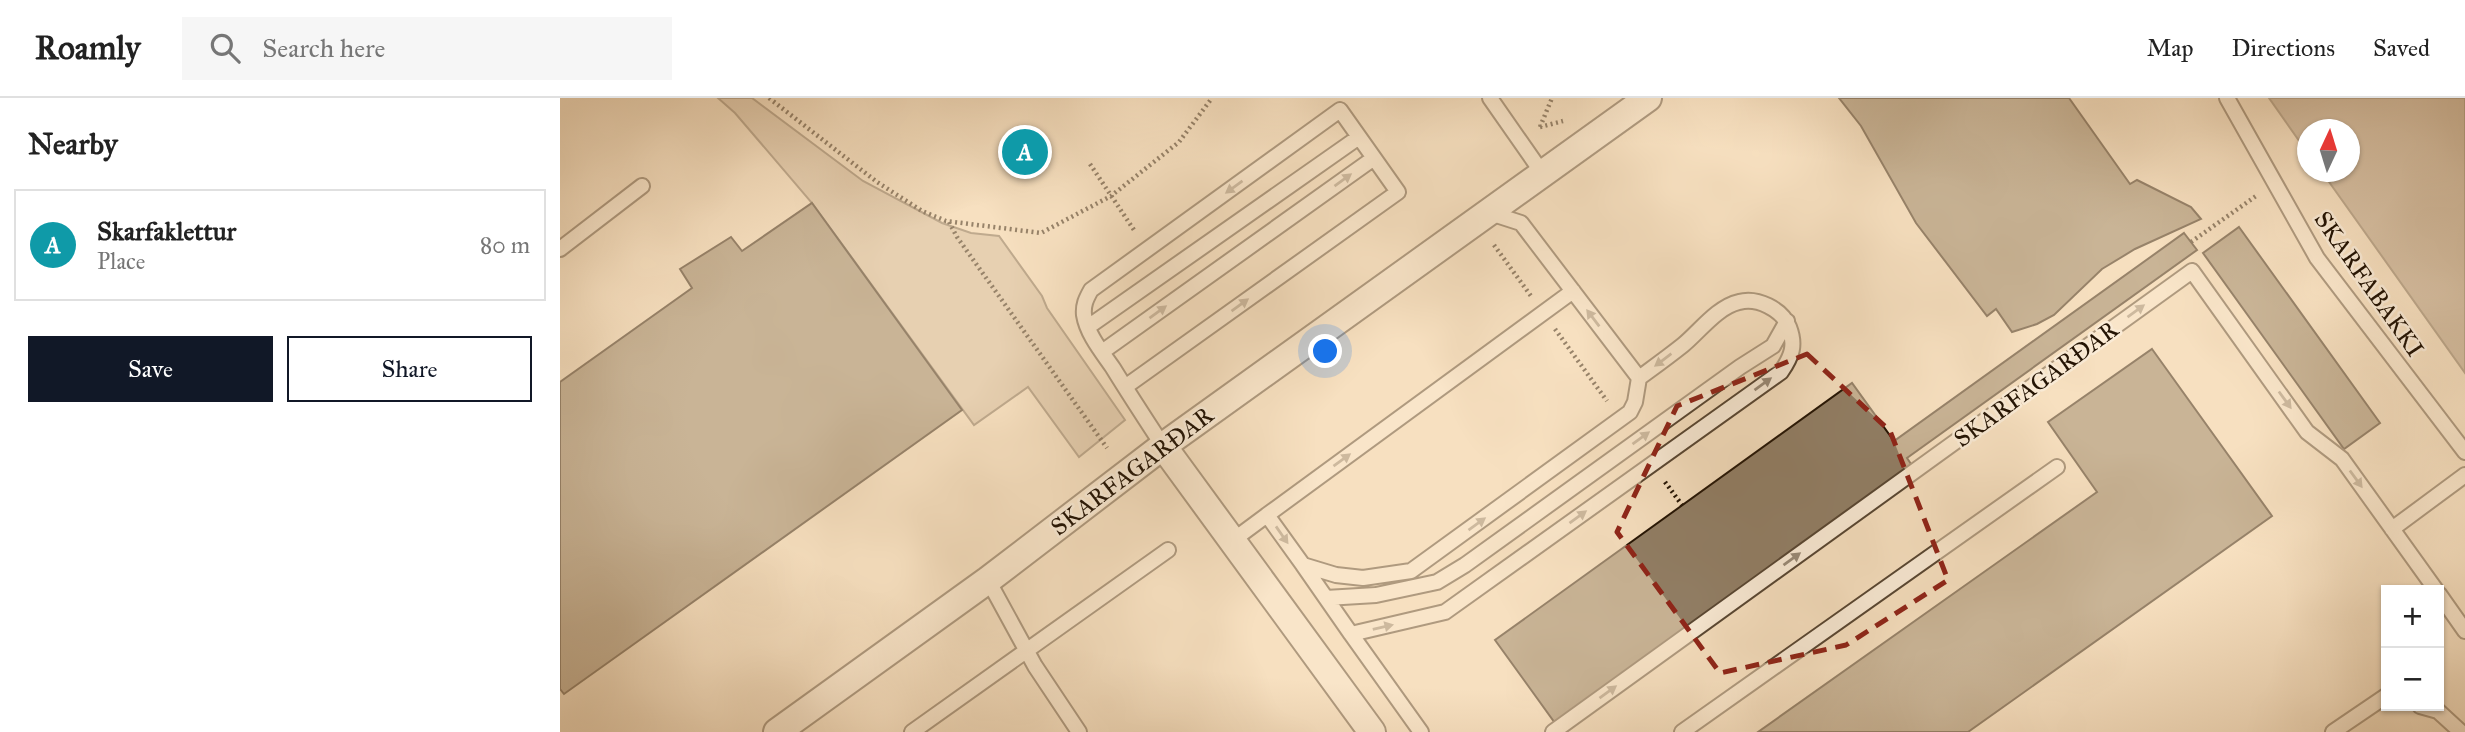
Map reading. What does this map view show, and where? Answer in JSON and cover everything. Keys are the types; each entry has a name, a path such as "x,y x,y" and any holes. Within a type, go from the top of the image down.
{"street":[{"name":"SKARFAGARÐAR","path":"777,732 988,580 1163,446 1648,98"},
{"path":"1163,446 1372,732"}],"lane":[{"path":"1490,98 1543,174"},
{"name":"SKARFABAKKI","path":"2227,98 2317,258 2465,452"},
{"path":"1125,387 1398,192 1340,110 1091,290 1084,303 1084,317 1088,327 1102,352 1163,446"},
{"path":"1088,327 1359,137"},
{"path":"1102,352 1374,158"},
{"path":"560,249 642,186"},
{"path":"1490,213 1521,223 1639,379"},
{"name":"SKARFAGARÐAR","path":"1553,732 2192,271 2307,432 2342,459 2432,585"},
{"path":"1232,541 1573,291"},
{"path":"1303,565 1336,575 1363,578 1410,571 1630,412 1635,402 1639,379 1721,311 1739,301 1756,302 1773,308 1787,321 1793,339 1792,356 1781,372 1445,612 1352,634"},
{"path":"1326,598 1376,595 1437,582 1456,571 1729,374 1773,346 1787,321"},
{"path":"1682,732 2057,467"},
{"path":"2392,529 2465,475"},
{"path":"1267,515 1421,732"},
{"path":"912,732 1168,550"},
{"path":"988,580 1027,651 1079,732"},
{"name":"SKARFAGARÐAR","path":"2444,602 2465,631"},
{"path":"2333,732 2381,699"},
{"path":"2438,711 2461,732"}],"path":[{"path":"769,98 877,182 922,211 949,221 1041,233 1111,196 1179,142 1212,98"},
{"path":"1540,127 1552,98"},
{"path":"1090,164 1147,250"},
{"path":"2191,242 2274,182"},
{"path":"949,221 957,237 1107,448"},
{"path":"1484,252 1494,244 1620,420"},
{"path":"1651,464 1682,505"}],"highlighted area":[{"path":"1807,354 1890,431 1948,580 1846,645 1720,673 1617,532 1677,406"}],"shaded area":[{"path":"718,98 752,98 863,181 942,223 971,233 999,236 1125,420 1079,457 1028,387 974,425 812,203 735,113"},
{"path":"2269,98 2465,98 2465,373 2329,182 2360,182 2360,119 2297,119 2297,138"}],"building":[{"path":"1839,98 2069,98 2130,184 2137,180 2191,207 2201,219 2135,249 2102,269 2054,315 2012,332 1996,309 1987,316 1916,223 1861,126"},
{"path":"812,203 962,410 564,694 560,689 560,382 692,288 680,269 731,237 742,251"},
{"path":"2239,227 2380,423 2344,449 2203,253"},
{"path":"2184,233 2197,250 1907,458 1913,467 1555,723 1495,640 1852,383 1894,441"},
{"path":"2152,349 2272,516 1968,732 1758,732 2097,492 2048,422"}],"place":[{"name":"Skarfaklettur","path":"1025,152"}]}
